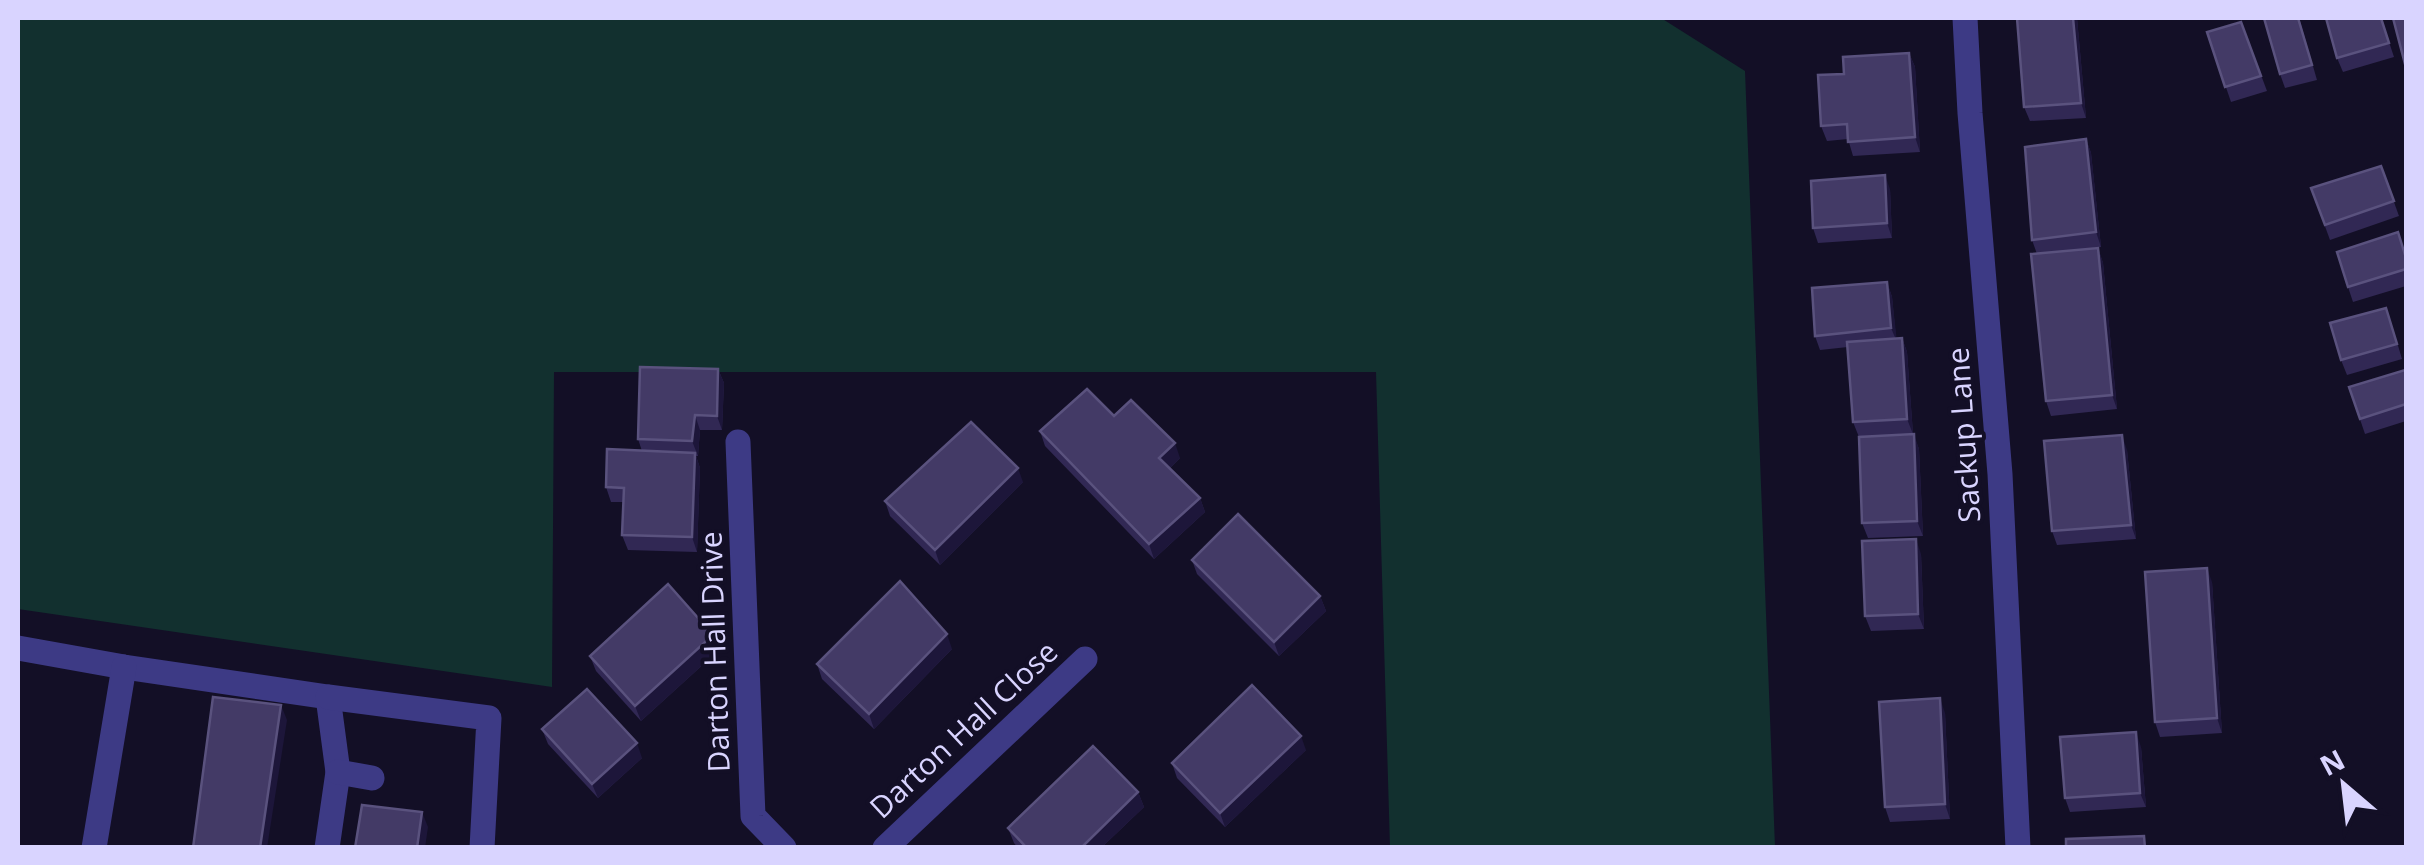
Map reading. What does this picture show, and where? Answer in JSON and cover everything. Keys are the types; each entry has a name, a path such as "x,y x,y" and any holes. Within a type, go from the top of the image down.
{"street":[{"name":"Sackup Lane","path":"1966,18 1970,113 2000,474 2018,848"},
{"name":"Darton Hall Drive","path":"738,442 753,816 784,848"},
{"path":"18,648 124,667 489,718 475,784 482,848"},
{"name":"Darton Hall Close","path":"884,848 1085,659"},
{"path":"94,848 124,667"},
{"path":"327,848 338,772 328,697"},
{"path":"338,772 372,778"}],"green space":[{"path":"18,18 1661,18 1745,71 1775,847 1390,847 1376,372 554,372 552,687 18,609"}],"building":[{"path":"2017,18 2073,18 2081,103 2024,107"},
{"path":"2264,18 2298,18 2312,65 2280,74"},
{"path":"2326,18 2381,18 2389,43 2337,58"},
{"path":"2393,18 2406,18 2406,68"},
{"path":"2241,22 2261,76 2225,87 2207,32"},
{"path":"1909,53 1915,137 1848,142 1847,124 1821,126 1818,75 1844,74 1843,57"},
{"path":"2086,139 2096,232 2032,240 2025,147"},
{"path":"2381,166 2394,201 2325,225 2311,188"},
{"path":"1885,175 1887,223 1813,228 1811,181"},
{"path":"2398,232 2406,269 2348,287 2337,252"},
{"path":"2098,248 2112,395 2046,401 2031,254"},
{"path":"1887,282 1891,328 1815,336 1812,288"},
{"path":"2386,308 2397,344 2341,360 2330,323"},
{"path":"1902,338 1907,419 1853,422 1847,342"},
{"path":"640,367 718,369 717,416 695,415 692,441 638,439"},
{"path":"2405,370 2406,404 2360,419 2349,387"},
{"path":"1087,389 1114,416 1131,400 1175,443 1159,458 1200,498 1149,544 1040,431"},
{"path":"971,422 1018,468 935,550 885,501"},
{"path":"1914,434 1917,521 1862,523 1859,437"},
{"path":"2122,435 2131,525 2052,531 2044,441"},
{"path":"607,449 695,453 692,537 622,535 624,488 606,487"},
{"path":"1238,514 1320,596 1274,642 1192,560"},
{"path":"1916,539 1918,614 1865,616 1862,541"},
{"path":"2207,568 2217,718 2155,722 2145,572"},
{"path":"900,581 947,634 869,714 817,664"},
{"path":"668,584 713,635 635,706 590,656"},
{"path":"1252,685 1301,736 1220,813 1172,763"},
{"path":"587,689 637,743 592,784 542,729"},
{"path":"213,697 281,705 260,848 193,848"},
{"path":"1940,698 1945,804 1885,807 1879,702"},
{"path":"2136,732 2140,793 2065,798 2060,737"},
{"path":"1093,746 1138,792 1081,848 1027,848 1008,828"},
{"path":"362,805 422,812 417,848 355,848"},
{"path":"2144,836 2145,848 2066,848 2066,839"}]}
